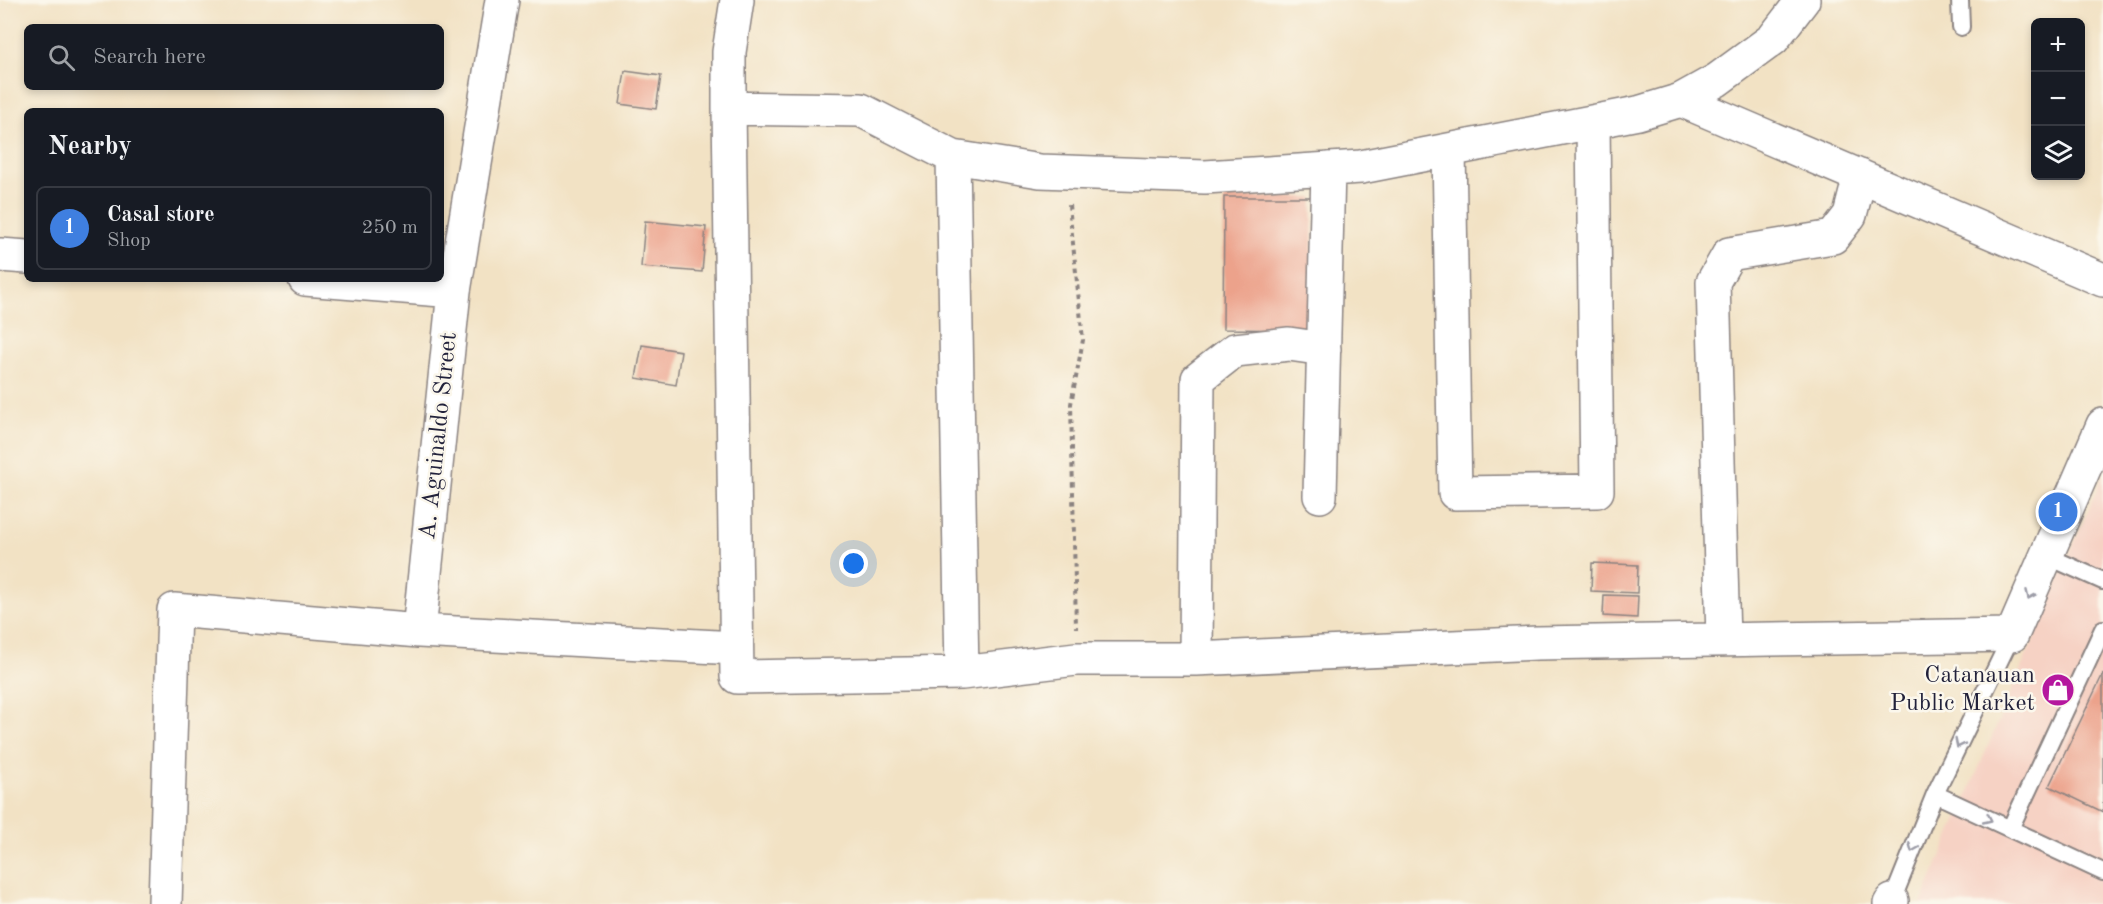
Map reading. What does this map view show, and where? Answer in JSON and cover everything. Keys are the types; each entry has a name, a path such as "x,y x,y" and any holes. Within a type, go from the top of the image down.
{"street":[{"name":"A. Aguinaldo Street","path":"419,631 454,291 502,0"},
{"path":"737,0 729,52 737,677 962,673 1076,658 1196,659 1537,643 2012,635 2047,556 2096,461 2103,425"},
{"path":"729,108 861,110 953,157 1040,171 1205,177 1361,167 1638,113 1681,100 1717,80 1773,39 1803,0"},
{"path":"1681,100 2103,280"},
{"path":"1449,150 1455,493 1597,490 1593,122"},
{"path":"953,157 962,673"},
{"path":"1320,496 1328,169"},
{"path":"1723,639 1713,282 1729,254 1833,237 1850,215 1860,176"},
{"path":"0,255 24,257"},
{"path":"342,282 454,291"},
{"path":"1196,659 1198,379 1234,350 1289,344 1324,349"},
{"path":"165,904 174,610 419,631 736,648"}],"lane":[{"path":"1960,0 1961,27"},
{"path":"2047,556 2103,581"},
{"path":"2010,829 2103,629"},
{"path":"1894,903 1935,794 2012,635"},
{"path":"1935,794 2103,872"}],"path":[{"path":"1065,171 1083,340 1071,404 1076,658"}],"shaded area":[{"name":"Catanauan Public Market","path":"2103,475 2103,904 1921,904"}],"building":[{"path":"625,71 661,76 656,109 620,104"},
{"path":"1224,197 1313,197 1311,330 1223,329"},
{"path":"645,221 706,227 702,272 641,267"},
{"path":"642,345 681,351 676,385 636,378"},
{"path":"1592,563 1638,565 1637,593 1591,591"},
{"path":"1604,595 1638,596 1637,618 1603,616"},
{"path":"2103,674 2103,812 2049,786"}],"place":[{"name":"Casal store","path":"2058,512"},
{"name":"Catanauan Public Market","path":"2058,690"}]}
